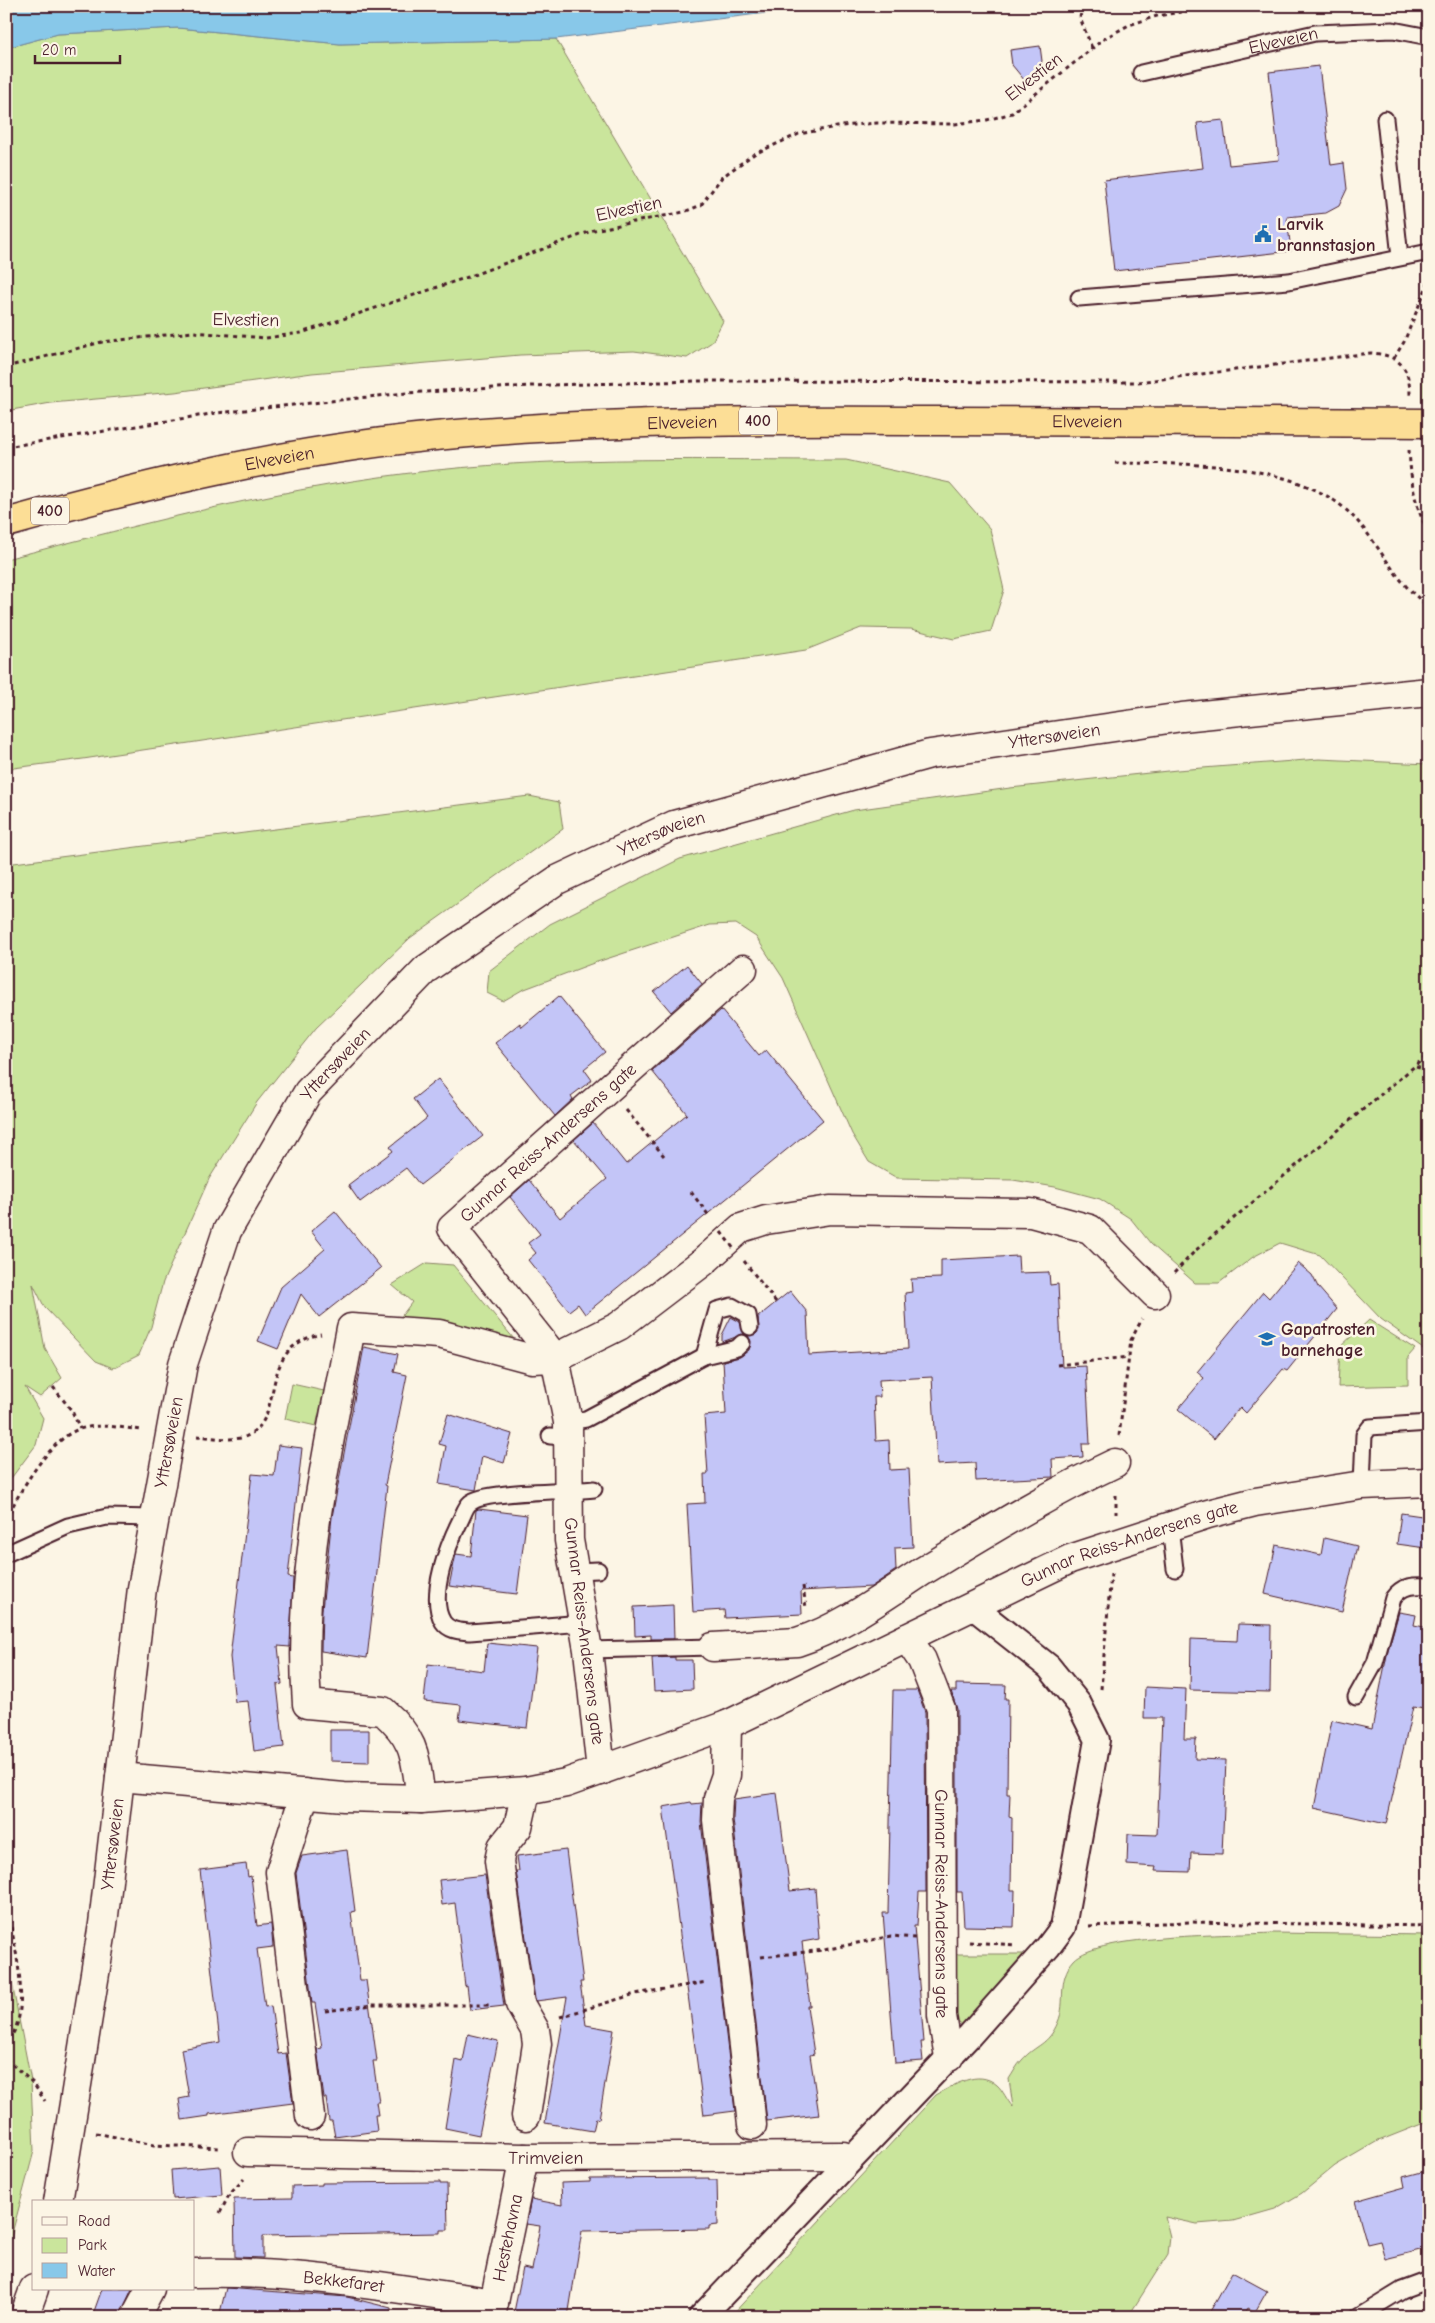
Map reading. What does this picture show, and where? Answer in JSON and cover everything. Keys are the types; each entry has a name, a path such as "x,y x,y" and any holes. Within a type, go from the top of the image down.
{"highway":[{"name":"Elveveien","path":"6,523 93,499 212,471 336,449 456,434 578,426 805,420 1429,422"}],"street":[{"name":"Yttersøveien","path":"58,2200 103,1924 142,1588 183,1364 227,1231 308,1092 426,969 557,880 674,825 930,754 1182,717 1429,692"},
{"name":"Gunnar Reiss-Andersens gate","path":"602,1771 588,1650 583,1623 586,1570 569,1540 581,1491 562,1432 555,1358 452,1228 743,968"},
{"path":"421,1799 415,1754 409,1738 383,1710 307,1704 303,1658 313,1538 351,1328 439,1334 532,1359 555,1358 620,1326 703,1262 741,1228 766,1220 830,1210 1031,1213 1090,1229 1155,1294"},
{"path":"713,1647 798,1642 809,1638 844,1621 925,1570 1072,1484 1115,1463"},
{"name":"Gunnar Reiss-Andersens gate","path":"120,1777 305,1793 421,1799 526,1792 566,1783 727,1725 1070,1559 1254,1502 1362,1485 1429,1482"},
{"path":"702,2317 949,2057 1048,1947 1063,1927 1097,1740 1079,1704 1049,1667 972,1606"},
{"name":"Gunnar Reiss-Andersens gate","path":"907,1638 922,1660 941,1709 942,2016 949,2057"},
{"path":"727,1725 726,1774 718,1798 717,1820 752,2125"},
{"path":"526,1792 518,1827 502,1848 499,1860 520,2004 535,2030 537,2044 526,2116"},
{"path":"305,1793 280,1872 310,2116"},
{"name":"Trimveien","path":"248,2152 524,2158 843,2156"},
{"name":"Hestehavna","path":"492,2310 524,2158"},
{"name":"Bekkefaret","path":"195,2273 224,2272 297,2275 492,2310"},
{"path":"24,2317 34,2290"},
{"path":"135,2317 149,2290"}],"lane":[{"name":"Elveveien","path":"1141,73 1315,33 1393,30 1429,36"},
{"path":"1385,118 1400,257"},
{"path":"1080,298 1289,281 1429,252"},
{"path":"704,1356 717,1310 732,1306 748,1315 750,1327"},
{"path":"562,1432 704,1356 737,1348 742,1343"},
{"path":"1362,1485 1364,1435 1370,1427 1429,1423"},
{"path":"581,1491 498,1494 482,1497 469,1503 448,1544 438,1586 439,1610 443,1622 452,1630 470,1632 583,1623"},
{"path":"6,1554 68,1526 107,1517 154,1518"},
{"path":"1170,1527 1175,1569"},
{"path":"1356,1697 1375,1663 1393,1598 1398,1592 1412,1586 1429,1586"},
{"path":"588,1650 713,1647"},
{"path":"1358,2317 1402,2290 1429,2280"}],"path":[{"path":"1082,6 1080,18 1092,48"},
{"name":"Elvestien","path":"6,367 102,342 193,332 266,338 301,333 468,277 594,230 684,212 701,205 722,176 754,154 799,134 842,126 877,123 955,124 987,120 1012,113 1104,38 1129,25 1157,16 1217,6"},
{"path":"1394,358 1404,342 1429,281"},
{"path":"6,447 217,413 416,393 550,385 698,381 1138,382 1371,353 1385,354 1394,358 1403,367 1408,376 1410,400"},
{"path":"1409,450 1413,493 1420,517 1429,533"},
{"path":"1115,463 1212,465 1268,474 1310,487 1340,505 1373,540 1406,586 1429,607"},
{"path":"1116,1516 1115,1463 1131,1340 1155,1294 1196,1250 1429,1054"},
{"path":"1415,1067 1429,1071"},
{"path":"609,1088 664,1156"},
{"path":"691,1192 776,1302"},
{"path":"195,1436 245,1437 259,1428 268,1410 275,1374 285,1354 310,1337 351,1328"},
{"path":"1057,1365 1129,1357"},
{"path":"53,1387 72,1411 80,1429"},
{"path":"6,1520 15,1499 50,1452 64,1437 80,1429 101,1426 143,1430"},
{"path":"1101,1692 1112,1568"},
{"path":"6,1904 17,1959 21,2010 13,2037 6,2042"},
{"path":"1063,1927 1189,1922 1429,1926"},
{"path":"535,2030 561,2017 635,1994 734,1969 891,1936 1048,1947"},
{"path":"298,2014 372,2006 520,2004"},
{"path":"6,2060 33,2083 49,2107 71,2127 154,2145 242,2149 248,2152"}],"green space":[{"path":"178,28 340,44 556,39 723,321 712,342 687,358 634,351 520,355 312,373 175,392 51,403 6,411 6,48 58,34"},
{"path":"1429,304 1429,401 1422,401 1422,353"},
{"path":"692,459 846,460 950,483 990,529 1004,590 991,631 954,639 911,629 861,628 806,650 6,769 6,559 220,506 328,485 437,470 590,461"},
{"path":"1319,759 1429,764 1429,1350 1423,1349 1381,1319 1320,1255 1280,1243 1253,1257 1219,1283 1195,1283 1151,1244 1131,1219 1100,1199 1055,1187 1013,1180 897,1178 869,1162 852,1134 783,978 756,937 736,924 710,925 591,964 522,990 503,1001 487,993 489,971 550,924 680,859 854,810 1010,788 1177,770"},
{"path":"529,796 559,802 563,829 410,938 316,1028 257,1102 209,1179 163,1282 151,1327 139,1355 113,1368 96,1361 45,1308 33,1284 45,1349 62,1378 40,1397 25,1387 43,1418 36,1445 6,1485 6,864"},
{"path":"427,1263 453,1265 514,1339 444,1321 400,1318 412,1302 392,1285"},
{"path":"1369,1320 1415,1349 1408,1357 1408,1385 1338,1387 1340,1347"},
{"path":"292,1384 324,1391 316,1426 285,1419"},
{"path":"1273,1933 1429,1935 1429,2121 1376,2142 1335,2166 1302,2193 1275,2209 1233,2221 1197,2224 1165,2217 1170,2237 1168,2254 1128,2317 730,2317 936,2095 966,2080 982,2078 990,2080 997,2085 1013,2107 1009,2079 1022,2060 1046,2040 1054,2030 1061,2014 1065,1975 1074,1960 1088,1951 1137,1941"},
{"path":"6,1952 31,2081 34,2151 6,2256"},
{"path":"957,1954 1027,1954 969,2022 962,2025 953,2019 953,1956"}],"water":[{"path":"6,6 823,6 556,39 340,44 178,28 58,34 6,48"}],"building":[{"path":"1040,46 1042,61 1030,87 1012,65 1010,50"},
{"path":"1319,66 1331,165 1344,163 1347,189 1339,206 1326,213 1287,217 1291,251 1114,271 1104,180 1203,168 1197,123 1223,120 1229,165 1279,160 1269,72"},
{"path":"687,965 702,984 671,1012 654,992"},
{"path":"559,996 605,1052 584,1069 592,1080 571,1096 573,1099 555,1116 495,1043 520,1023 522,1027"},
{"path":"721,1010 759,1056 766,1050 823,1120 585,1314 578,1304 569,1311 528,1260 536,1253 528,1243 540,1234 510,1197 529,1180 560,1218 607,1179 574,1140 593,1123 626,1164 687,1114 652,1071"},
{"path":"438,1079 483,1136 420,1185 406,1168 360,1202 348,1185 393,1151 390,1147 427,1118 413,1099"},
{"path":"335,1211 381,1268 319,1317 301,1294 278,1349 258,1341 281,1287 325,1249 311,1231"},
{"path":"1018,1256 1019,1273 1049,1272 1050,1285 1058,1284 1062,1367 1086,1366 1090,1444 1082,1444 1083,1457 1052,1459 1053,1477 976,1481 975,1463 937,1465 932,1377 879,1380 880,1397 874,1397 876,1441 889,1440 890,1470 909,1469 913,1547 895,1548 896,1570 871,1587 801,1591 802,1614 725,1618 724,1610 693,1612 687,1504 705,1503 704,1474 708,1474 704,1416 726,1414 723,1361 740,1357 749,1350 751,1341 748,1336 756,1334 759,1330 758,1317 790,1291 807,1312 809,1355 908,1349 905,1293 912,1292 911,1279 941,1278 941,1260"},
{"path":"1298,1263 1312,1275 1318,1287 1337,1309 1287,1371 1283,1369 1246,1413 1240,1407 1214,1439 1178,1409 1204,1378 1197,1372 1263,1292 1269,1298"},
{"path":"731,1317 740,1322 744,1334 722,1342 722,1335"},
{"path":"364,1347 398,1354 394,1372 407,1375 385,1485 387,1486 367,1658 321,1651 322,1610 332,1517"},
{"path":"448,1414 512,1434 504,1463 482,1456 476,1490 439,1484 446,1446 439,1444"},
{"path":"278,1445 302,1448 288,1577 293,1578 290,1647 278,1646 282,1684 277,1685 284,1747 254,1751 248,1701 235,1702 230,1657 252,1474 274,1476"},
{"path":"476,1510 527,1515 517,1594 449,1586 456,1554 471,1556"},
{"path":"1401,1513 1429,1517 1426,1548 1397,1544"},
{"path":"1324,1538 1357,1546 1342,1612 1265,1594 1276,1545 1321,1555"},
{"path":"673,1605 674,1639 651,1639 651,1635 635,1636 634,1607"},
{"path":"1399,1612 1416,1615 1414,1625 1429,1628 1429,1710 1413,1707 1386,1824 1314,1808 1332,1720 1372,1729 1388,1650"},
{"path":"1238,1624 1271,1625 1270,1692 1190,1690 1191,1639 1237,1641"},
{"path":"487,1643 537,1648 527,1728 459,1720 461,1705 424,1701 428,1664 484,1671"},
{"path":"675,1657 675,1660 692,1660 693,1689 654,1691 652,1658"},
{"path":"956,1684 1006,1685 1005,1699 1008,1699 1007,1794 1010,1794 1009,1817 1012,1818 1011,1890 1015,1890 1014,1927 964,1926 962,1892 957,1892 957,1709 951,1691 956,1691"},
{"path":"1145,1687 1186,1689 1184,1739 1196,1739 1195,1759 1226,1760 1222,1854 1191,1853 1190,1872 1155,1871 1156,1867 1127,1865 1128,1834 1157,1835 1162,1718 1144,1718"},
{"path":"893,1690 917,1690 925,1712 926,1892 919,1892 917,1926 914,1926 924,2042 921,2042 923,2061 895,2063 883,1913 888,1913"},
{"path":"330,1730 369,1730 369,1762 330,1761"},
{"path":"777,1793 790,1891 815,1888 819,1939 802,1942 810,2006 807,2006 814,2054 810,2055 819,2115 767,2121 733,1819 734,1799"},
{"path":"691,1802 692,1804 702,1803 701,1822 735,2111 704,2115 663,1807"},
{"path":"347,1850 355,1911 351,1912 360,1980 366,1980 377,2061 373,2061 379,2102 376,2102 378,2115 375,2115 377,2131 335,2137 332,2121 329,2121 326,2098 324,2098 317,2049 322,2048 315,2003 312,2003 296,1873 302,1856"},
{"path":"566,1850 583,1982 580,1982 586,2025 614,2030 599,2119 596,2118 593,2131 545,2123 567,1997 536,2001 535,1999 516,1871 519,1871 517,1856"},
{"path":"246,1864 248,1877 251,1876 257,1926 271,1924 273,1947 257,1949 265,2007 271,2006 278,2054 286,2053 293,2103 209,2114 209,2116 182,2120 179,2099 189,2097 181,2049 220,2042 200,1870"},
{"path":"485,1875 504,2006 470,2010 467,1985 465,1986 455,1903 442,1905 439,1880"},
{"path":"468,2034 498,2041 479,2135 445,2128 456,2060 463,2062"},
{"path":"220,2166 222,2195 173,2199 171,2170"},
{"path":"1429,2170 1429,2248 1385,2259 1380,2241 1367,2244 1355,2201 1405,2187 1403,2177"},
{"path":"709,2178 709,2180 717,2180 718,2225 709,2226 709,2229 582,2231 568,2317 513,2317 523,2268 532,2270 540,2226 526,2224 531,2199 562,2205 561,2183 590,2182 590,2179"},
{"path":"440,2182 440,2184 447,2184 448,2230 440,2230 440,2233 263,2236 263,2258 235,2257 234,2199 292,2198 292,2186 322,2185 322,2183"},
{"path":"1232,2272 1267,2291 1255,2312 1248,2308 1243,2317 1207,2317"},
{"path":"226,2288 347,2297 391,2308 390,2317 219,2317"},
{"path":"102,2290 132,2290 119,2317 92,2317"}],"place":[{"name":"Larvik brannstasjon","path":"1263,234"},
{"name":"Gapatrosten barnehage","path":"1267,1339"}]}
